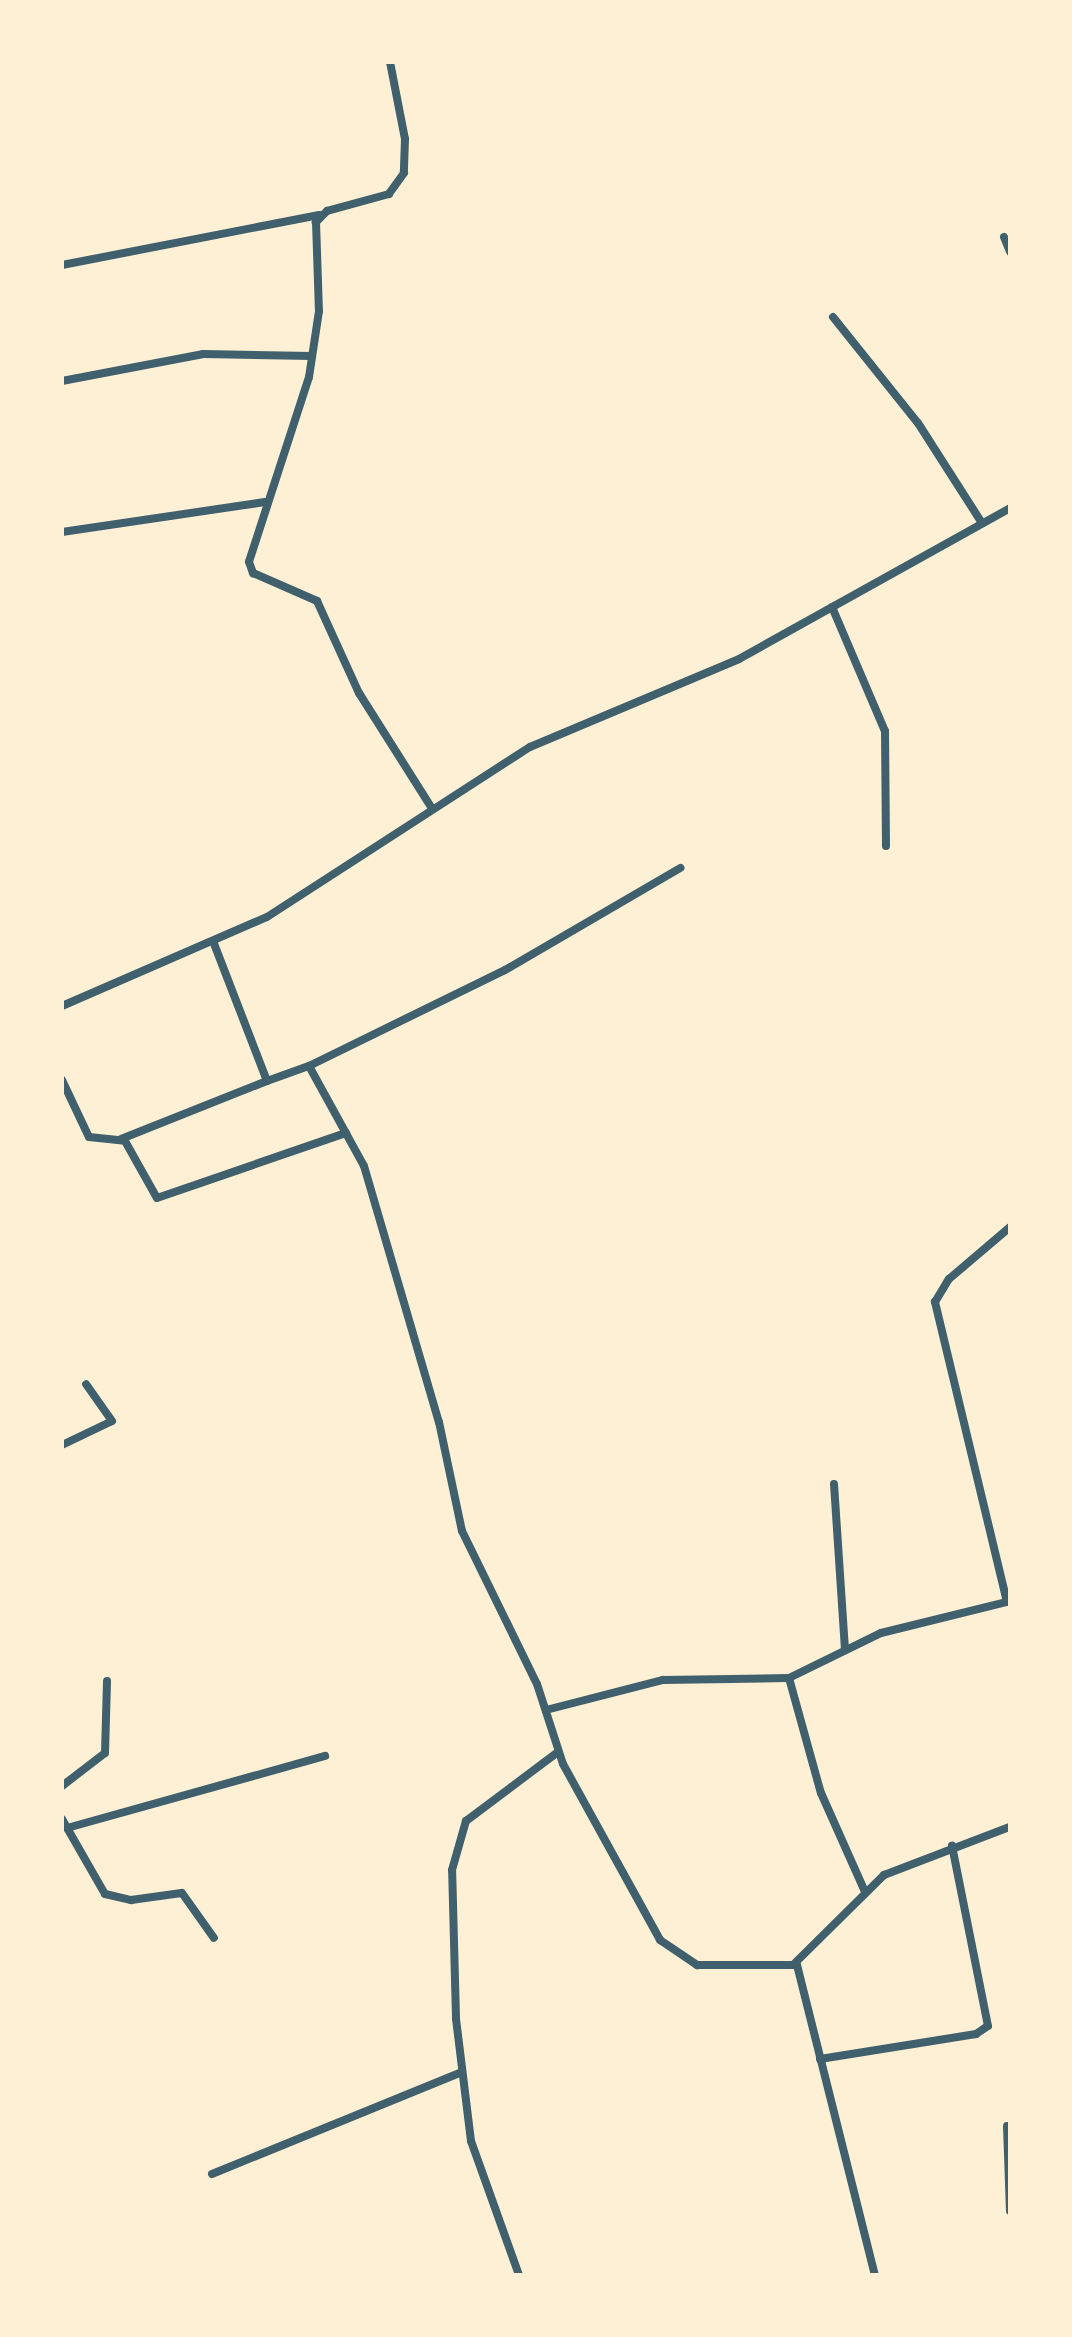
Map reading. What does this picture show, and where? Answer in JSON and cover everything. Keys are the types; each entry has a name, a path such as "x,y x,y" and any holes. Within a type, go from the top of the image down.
{"street":[{"path":"62,265 319,215 399,186 405,139 390,62"},
{"path":"319,215 312,356 248,551 253,573 317,601 359,693 431,807"},
{"path":"1004,237 1010,252"},
{"path":"833,317 918,423 982,523"},
{"path":"62,381 203,354 312,356"},
{"path":"62,532 265,502"},
{"path":"62,1006 213,941 311,891 431,807 571,725 739,659 1010,508"},
{"path":"832,607 885,731 886,846"},
{"path":"62,1080 92,1140 121,1139 309,1066 505,970 680,868"},
{"path":"213,941 267,1081"},
{"path":"309,1066 346,1133 375,1197 462,1531 546,1710 558,1752 669,1953 714,1967 795,1963 865,1892 903,1864 1010,1827"},
{"path":"121,1139 157,1198 346,1133"},
{"path":"546,1710 663,1680 789,1678 845,1649 1009,1602 935,1302 949,1279 1010,1227"},
{"path":"62,1445 112,1421 86,1384"},
{"path":"834,1484 845,1649"},
{"path":"789,1678 824,1804 865,1892"},
{"path":"62,1786 105,1753 107,1681"},
{"path":"519,2275 478,2172 462,2072 452,1870 457,1835 477,1809 558,1752"},
{"path":"67,1828 325,1756"},
{"path":"62,1819 105,1894 131,1900 182,1893 214,1938"},
{"path":"820,2059 976,2034 988,2026 952,1846"},
{"path":"795,1963 875,2275"},
{"path":"212,2174 462,2072"},
{"path":"1007,2126 1010,2211"}]}
